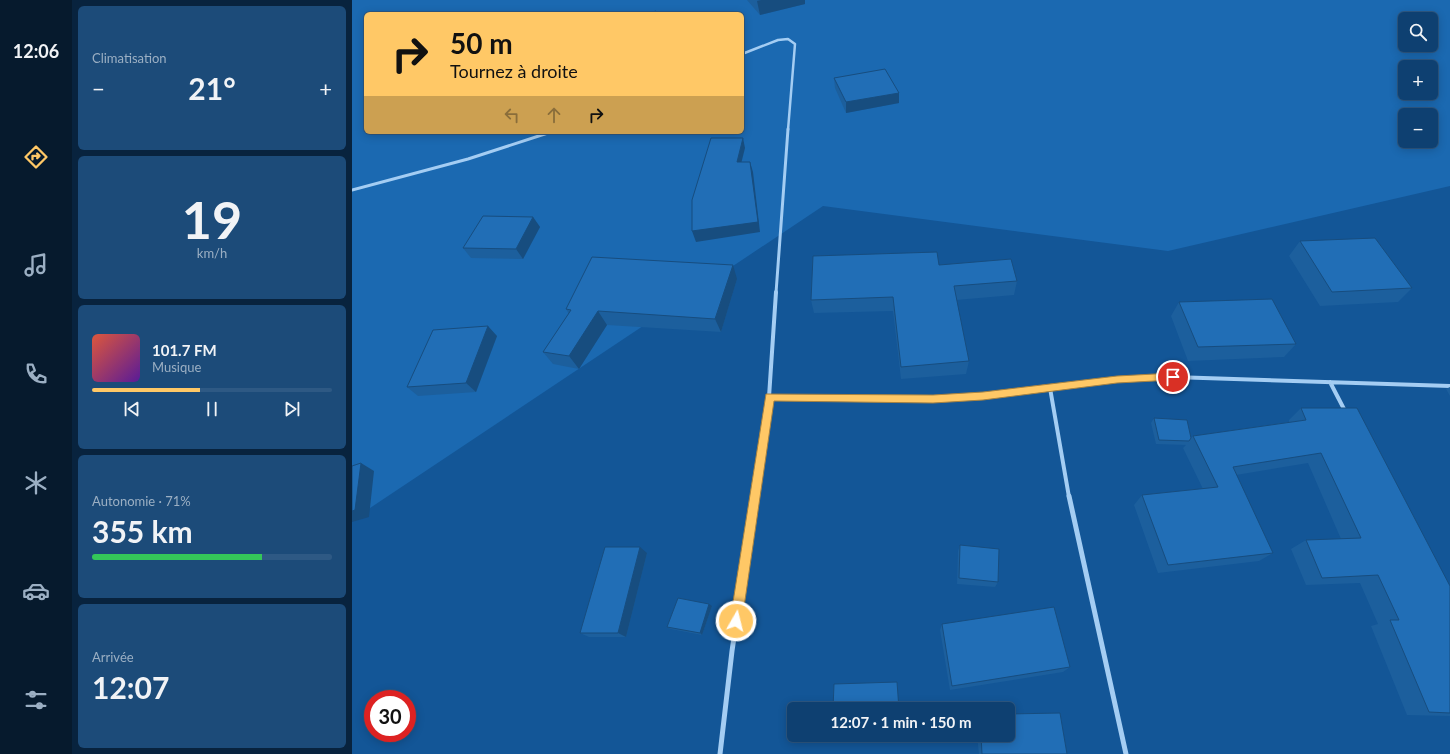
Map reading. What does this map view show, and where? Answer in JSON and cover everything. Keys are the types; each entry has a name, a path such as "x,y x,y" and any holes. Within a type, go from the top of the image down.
{"street":[{"path":"720,754 732,650 770,397 782,195 795,44 788,39 778,40 744,53"},
{"path":"352,190 368,184 468,159 545,134"},
{"path":"770,397 933,399 983,396 1117,380 1173,377 1450,386"},
{"path":"1330,382 1348,416"},
{"path":"1050,388 1061,458 1080,552 1126,754"}],"shaded area":[{"path":"352,0 1450,0 1450,186 1168,251 823,206 352,520"}],"building":[{"path":"885,69 899,93 846,102 834,78"},
{"path":"711,138 743,138 737,162 750,162 758,222 692,231 692,200"},
{"path":"483,216 533,217 516,249 463,248"},
{"path":"1375,238 1412,288 1332,292 1300,241"},
{"path":"937,252 939,265 1011,259 1017,281 954,286 969,361 901,367 893,297 811,300 813,256"},
{"path":"592,257 733,265 715,319 598,311 569,356 543,352 571,310 566,309"},
{"path":"1272,299 1296,344 1198,347 1179,302"},
{"path":"488,326 466,383 407,387 433,330"},
{"path":"1301,408 1357,408 1450,586 1450,713 1429,712 1390,620 1399,620 1378,575 1322,578 1306,540 1361,538 1321,453 1233,467 1273,553 1168,565 1142,495 1218,487 1193,436 1306,420"},
{"path":"1154,418 1187,420 1191,438 1189,441 1159,440"},
{"path":"361,463 355,510 352,511 352,466"},
{"path":"960,545 999,549 998,582 959,578"},
{"path":"605,547 640,547 618,633 580,633"},
{"path":"678,598 709,604 700,633 667,627"},
{"path":"1054,607 1070,667 952,686 942,624"},
{"path":"897,682 898,702 833,702 834,684"},
{"path":"1060,713 1067,754 982,754 981,742 1015,742 1015,714"}],"route":[{"path":"736,621 770,397 933,399 983,396 1117,380 1173,377"}]}
